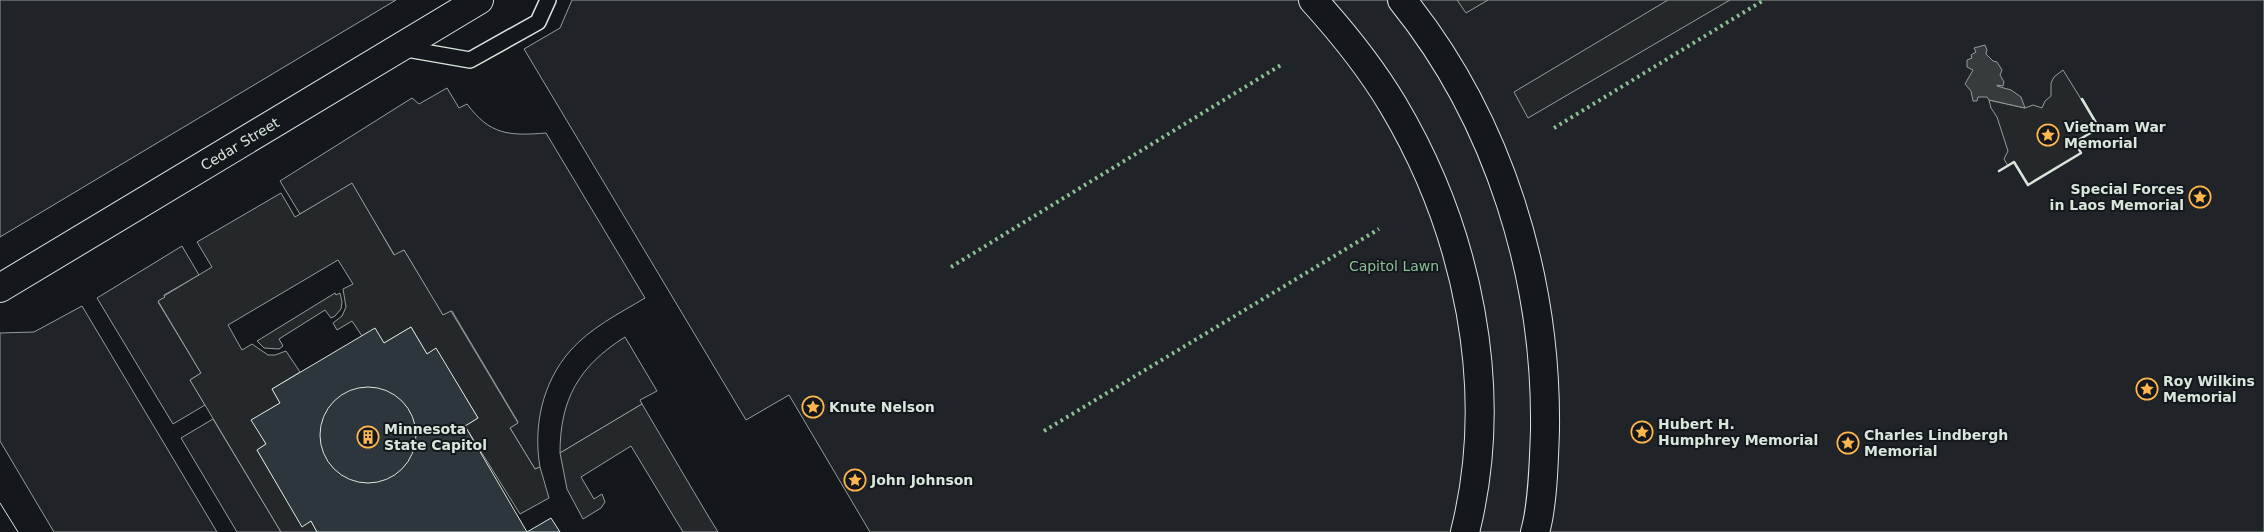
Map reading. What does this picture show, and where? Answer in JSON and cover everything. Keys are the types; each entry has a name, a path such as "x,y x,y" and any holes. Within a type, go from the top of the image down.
{"street":[{"name":"Cedar Street","path":"0,288 479,0"},
{"path":"1313,0 1336,26 1393,105 1422,162 1438,199 1462,270 1479,376 1479,424 1476,471 1473,501 1465,532"},
{"path":"1402,0 1439,51 1467,100 1507,192 1529,264 1544,360 1545,402 1544,454 1535,532"}],"lane":[{"path":"400,48 470,60 538,22 548,0"}],"green space":[{"path":"0,0 396,0 0,237"},
{"name":"Capitol Lawn","path":"572,0 2264,0 2264,532 870,532 789,395 746,420 524,49 560,28"},
{"path":"447,88 459,108 467,104 475,114 492,128 521,134 546,133 645,298 587,335 570,351 560,364 546,391 542,406 538,437 540,467 535,469 510,428 518,422 452,311 443,316 404,250 395,256 352,184 300,214 280,181 412,98 419,104"},
{"path":"182,246 199,275 164,295 165,297 158,302 201,373 190,380 205,405 173,424 97,298"},
{"path":"82,306 217,532 54,532 0,441 0,333 34,332"},
{"path":"625,337 657,391 640,400 642,404 560,453 564,416 568,400 575,386 595,360"},
{"path":"213,419 281,532 237,532 181,438"}],"shaded area":[{"path":"1457,0 1488,0 1466,13"},
{"path":"1668,0 1730,0 1528,118 1514,92"},
{"path":"1985,45 1986,54 1993,61 1997,62 2002,70 2000,75 2004,82 2003,86 1997,86 2011,90 2021,97 2025,108 1989,100 1987,97 1978,97 1977,101 1973,101 1971,91 1965,84 1973,70 1967,67 1967,60 1972,58 1971,55 1976,52 1974,48"},
{"path":"2063,70 2099,128 2075,142 2081,153 2028,185 2014,162 2008,166 2004,159 2008,151 1997,117 1991,108 1989,100 2025,108 2033,105 2042,108 2045,101 2051,96 2051,83 2054,77"},
{"path":"352,183 394,255 404,250 443,315 451,311 518,423 510,428 535,469 540,467 549,498 520,514 465,426 478,418 436,349 427,354 411,327 384,343 362,336 352,321 337,330 333,323 342,316 346,307 343,289 353,284 338,260 228,325 242,350 252,344 268,355 275,355 286,351 300,372 272,389 280,403 252,420 266,444 257,450 302,526 311,521 317,532 281,532 190,380 201,373 158,301 212,267 197,242 281,193 295,217"},
{"path":"335,293 336,295 340,293 342,302 341,309 335,316 331,318 325,310 279,339 283,346 279,349 264,348 257,341"},
{"path":"642,404 718,532 683,532 631,446 581,477 594,499 602,494 605,502 601,508 583,519 567,489 560,453"}],"building":[{"name":"Minnesota State Capitol","path":"411,327 427,354 436,348 478,418 465,426 527,532 317,532 311,521 302,527 257,450 266,444 251,420 280,403 272,389 375,328 384,343"},
{"name":"Minnesota State Capitol","path":"368,387 386,391 402,401 412,417 416,435 412,453 402,469 386,479 368,483 350,479 334,469 324,453 320,435 324,417 334,401 350,391"},
{"path":"551,518 560,532 527,532"}],"tram line":[{"path":"0,503 18,532"}],"hedge":[{"path":"1554,128 1764,0"},
{"path":"951,267 1281,65"},
{"path":"1044,431 1379,229"}],"wall":[{"path":"1999,171 2014,162 2028,185 2081,153 2075,142 2099,128 2082,99"}],"place":[{"name":"Vietnam War Memorial","path":"2048,135"},
{"name":"Special Forces in Laos Memorial","path":"2200,197"},
{"name":"Roy Wilkins Memorial","path":"2147,389"},
{"name":"Knute Nelson","path":"813,407"},
{"name":"Hubert H. Humphrey Memorial","path":"1642,432"},
{"name":"Minnesota State Capitol","path":"368,437"},
{"name":"Charles Lindbergh Memorial","path":"1848,443"},
{"name":"John Johnson","path":"855,480"}]}
